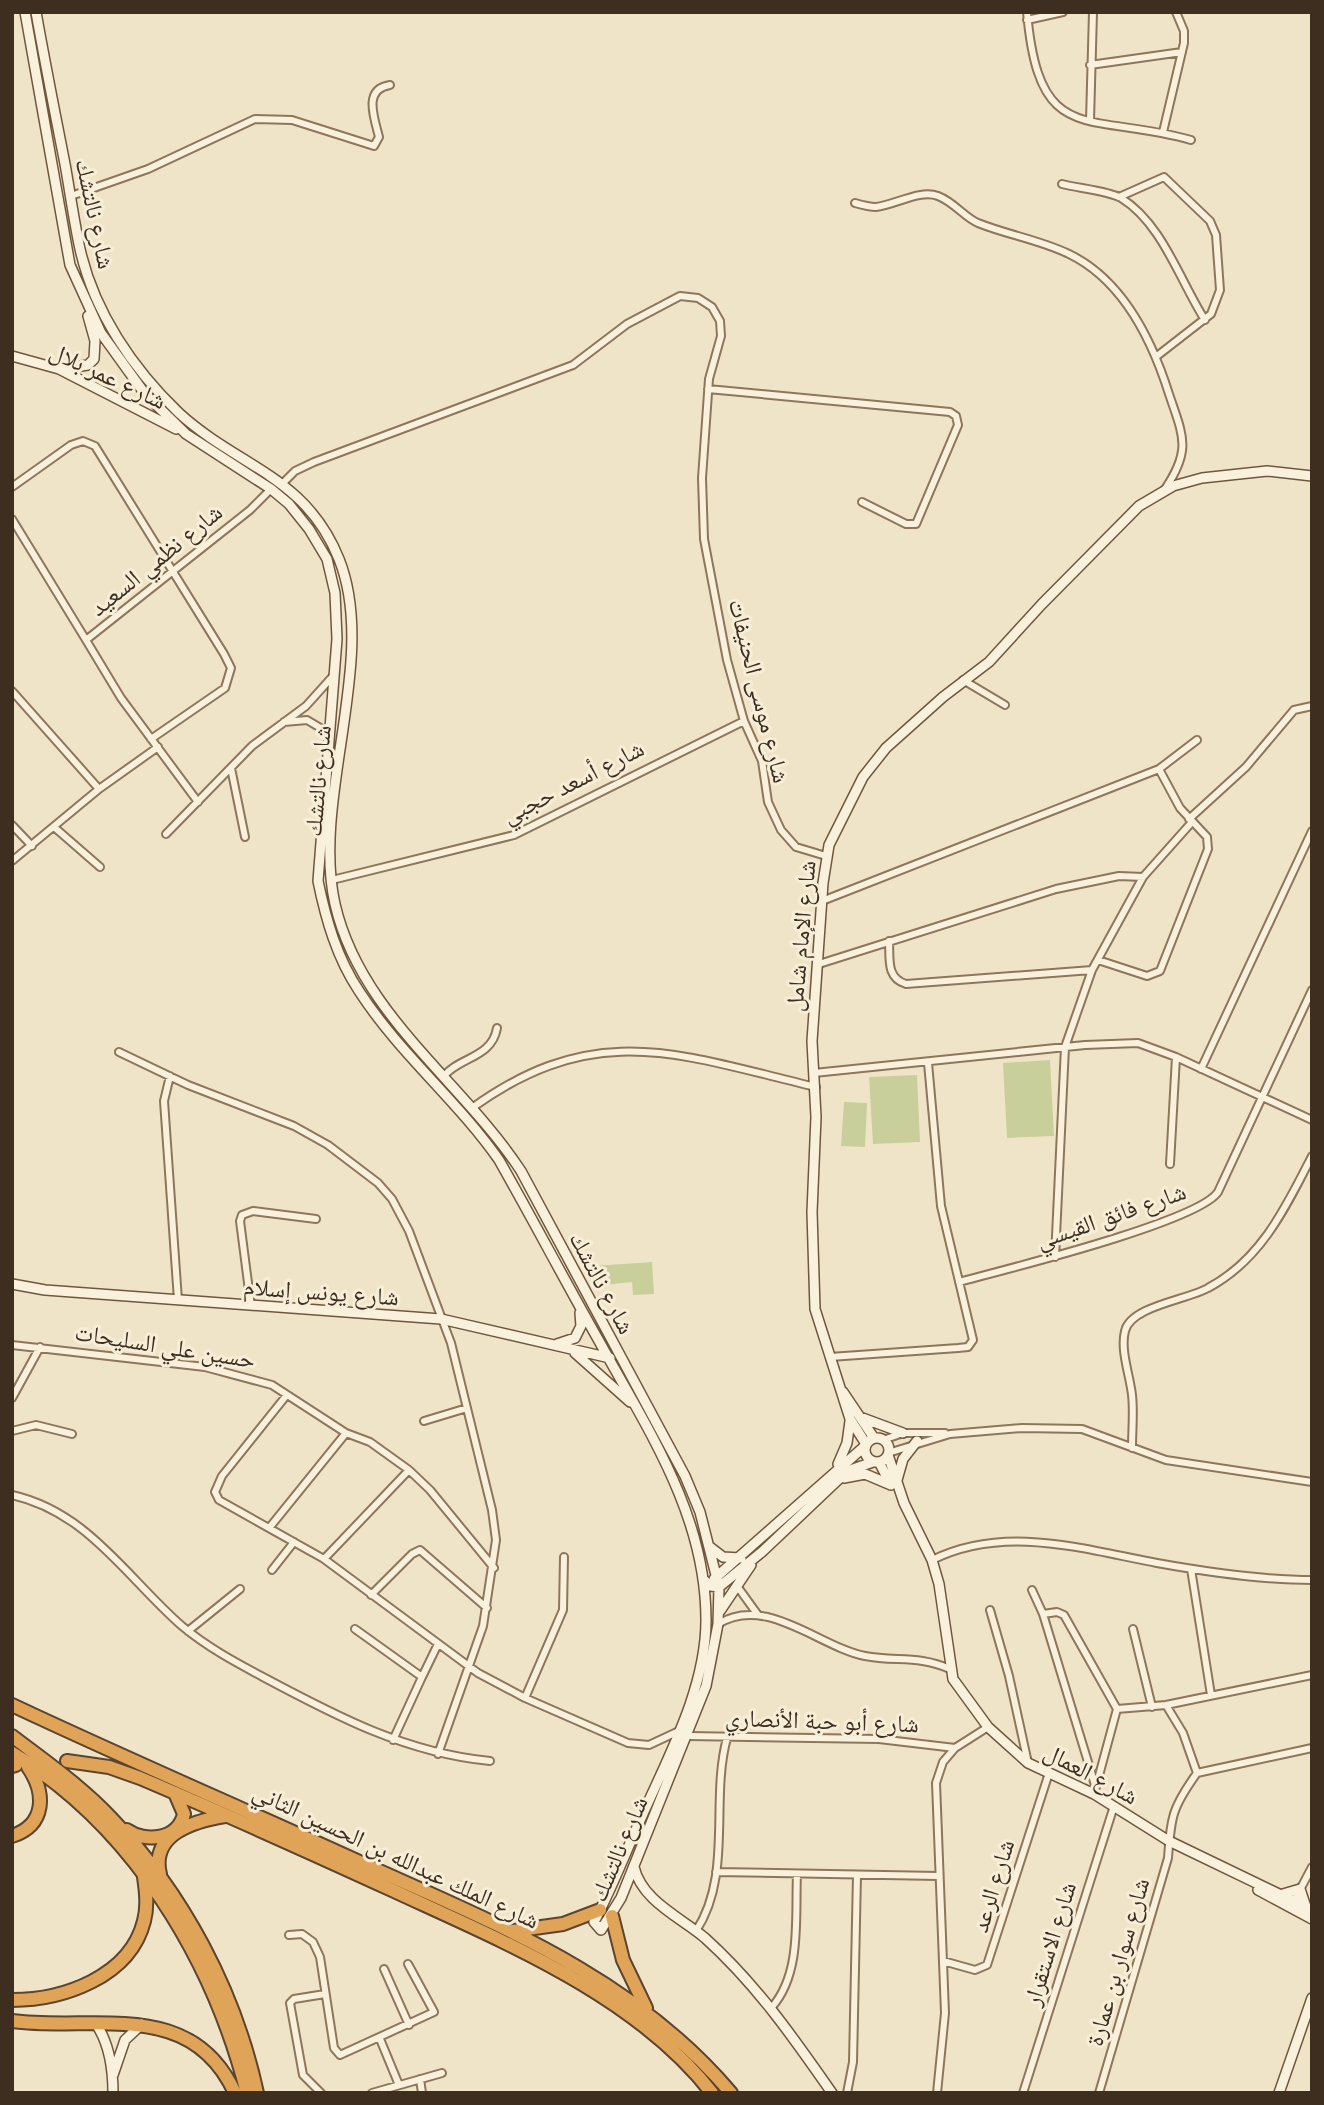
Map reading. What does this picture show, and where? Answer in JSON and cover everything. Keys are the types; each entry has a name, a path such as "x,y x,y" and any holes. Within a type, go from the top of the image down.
{"highway":[{"name":"شارع الملك عبدالله بن الحسين الثاني","path":"12,1705 512,1931 597,1976 687,2045 731,2093"},
{"path":"12,1737 138,1837 158,1838 176,1828 184,1817 174,1793"},
{"path":"15,1760 62,1790 107,1832 177,1923 209,1983 229,2033 247,2093"},
{"path":"12,1836 29,1828 41,1806 36,1781 15,1760"},
{"name":"شارع الملك عبدالله بن الحسين الثاني","path":"67,1760 117,1769 174,1793 455,1919 563,1974 635,2021 689,2066 712,2093"},
{"path":"162,1880 158,1857 164,1843 195,1822 225,1816"},
{"path":"110,1817 162,1880 194,1930 219,1979 238,2026 257,2093"},
{"path":"12,2000 49,1997 73,1991 101,1976 119,1961 135,1942 144,1924 144,1877"},
{"path":"512,1931 564,1924 606,1913 622,1960 650,2014"},
{"path":"12,2021 142,2024 167,2029 196,2044 222,2070 235,2093"}],"street":[{"name":"شارع نالتشك","path":"25,12 65,242 82,297 101,333 131,377 186,434 271,489 300,517 327,559 337,611 318,881 327,919 341,957 359,992 394,1037 499,1160 640,1412 678,1488 712,1583 719,1613 706,1686 683,1733 606,1913"},
{"name":"شارع نالتشك","path":"36,12 80,251 106,318 130,358 155,388 190,421 283,483 299,497 321,523 344,575 350,609 350,643 331,832 332,880 340,922 366,981 521,1171 685,1476 709,1544 712,1583 705,1595 703,1645 683,1733 621,1898 606,1913"},
{"path":"1063,12 1027,16 1031,59 1045,92 1061,110 1078,119 1163,132 1191,140"},
{"path":"1090,121 1093,12"},
{"path":"1163,132 1182,52 1184,30 1176,12"},
{"path":"1090,65 1182,52"},
{"path":"71,196 148,169 255,119 292,120 374,146 379,137 372,105 374,92 381,86 390,85"},
{"path":"1119,197 1164,177 1210,221 1216,235 1220,289 1212,314 1157,356"},
{"path":"1062,184 1119,197 1135,210 1160,241 1205,320"},
{"path":"855,203 873,207 925,195 937,195 977,222 1031,238 1072,255 1104,279 1134,314 1157,356 1182,434 1184,456 1164,490"},
{"name":"شارع موسى الحنيفات","path":"283,483 295,471 314,462 573,365 626,324 680,296 692,296 706,302 720,321 720,336 708,389 702,478 705,546 727,660 744,721 762,761 768,802 786,839 802,850 826,856"},
{"path":"59,369 88,365 94,359 95,341 82,297"},
{"name":"شارع عمر بلال","path":"12,356 59,369 186,434"},
{"path":"708,389 863,402 950,412 956,415 958,425 916,524 909,525 862,502"},
{"path":"12,487 71,445 89,442 100,451 224,654 231,675 225,688 151,739"},
{"name":"شارع الإمام شامل","path":"872,1442 854,1418 843,1392 817,1320 814,1297 812,1212 816,1087 812,1041 822,901 826,856 853,796 874,762 898,737 963,680 989,662 1139,506 1164,490 1202,478 1242,471 1312,476"},
{"name":"شارع نظمي السعيد","path":"198,802 151,739 86,640 250,510 271,489"},
{"path":"12,519 86,640"},
{"path":"166,834 230,768 279,723 306,706 333,676"},
{"path":"963,680 1005,705"},
{"path":"12,691 15,699 99,789"},
{"path":"1055,1257 1065,1047 1091,970 1143,877 1190,821 1246,767 1294,710 1312,706"},
{"path":"279,723 304,720 329,733"},
{"name":"شارع أسعد حجبي","path":"332,880 514,835 744,721"},
{"path":"822,901 1159,769 1198,740"},
{"path":"12,861 99,789 158,747"},
{"path":"327,755 339,757"},
{"path":"230,768 245,837"},
{"path":"1098,960 1147,976 1156,975 1162,968 1208,849 1207,837 1190,821 1159,769"},
{"path":"12,825 32,846"},
{"path":"54,827 100,867"},
{"path":"1201,1069 1312,831"},
{"path":"819,964 1093,880 1119,876 1143,877"},
{"path":"889,942 891,972 896,980 906,985 1091,970"},
{"name":"شارع فائق القيسي","path":"959,1282 1055,1257 1182,1215 1208,1203 1218,1192 1312,990"},
{"path":"444,1076 450,1069 486,1049 493,1042 497,1028"},
{"path":"814,1073 1065,1047 1138,1043 1176,1057 1312,1119"},
{"path":"119,1052 170,1076 294,1126 349,1158 392,1199 409,1231 451,1343 492,1510 496,1540 487,1608 438,1754"},
{"path":"472,1108 492,1094 558,1061 593,1052 678,1055 816,1087"},
{"path":"1170,1164 1176,1057"},
{"path":"830,1357 968,1346 973,1340 941,1206 928,1063"},
{"path":"170,1076 164,1101 178,1300"},
{"path":"1132,1448 1132,1396 1124,1338 1127,1325 1149,1309 1208,1288 1246,1260 1271,1232 1312,1156"},
{"path":"251,1306 240,1222 242,1215 253,1211 316,1219"},
{"name":"شارع يونس إسلام","path":"12,1284 45,1290 441,1319 548,1343 574,1352 622,1360"},
{"path":"548,1343 566,1343 575,1338 581,1326 579,1306"},
{"name":"حسين علي السليحات","path":"12,1345 221,1370 272,1385 346,1433 370,1442 409,1470 440,1502 494,1568"},
{"path":"12,1398 40,1347"},
{"path":"574,1352 640,1412"},
{"path":"286,1396 226,1471 215,1492 222,1503 324,1559 469,1668 525,1698 628,1743 649,1745 683,1733"},
{"path":"424,1421 467,1408"},
{"path":"719,1613 757,1556 837,1474 854,1418 903,1433 950,1434 1022,1428 1082,1429 1166,1460 1312,1482"},
{"path":"12,1431 36,1426 72,1434"},
{"path":"270,1527 346,1433"},
{"path":"712,1583 872,1442 903,1433"},
{"path":"837,1474 876,1462 917,1441 950,1434"},
{"path":"894,1483 903,1459 917,1441"},
{"path":"872,1442 888,1454 894,1483"},
{"path":"718,1624 734,1616 758,1615 816,1635 858,1654 925,1659 950,1669 943,1606 932,1560 894,1483 876,1462 866,1456 872,1442"},
{"path":"324,1559 409,1470"},
{"path":"837,1474 865,1474 894,1483"},
{"path":"12,1495 37,1502 78,1524 188,1631 231,1660 336,1717 393,1740 438,1754 491,1761"},
{"path":"932,1560 975,1543 1015,1539 1191,1569 1312,1580"},
{"path":"272,1570 295,1542"},
{"path":"709,1544 723,1558 743,1557"},
{"path":"371,1595 419,1550 487,1608"},
{"path":"712,1583 757,1556"},
{"path":"525,1698 563,1610 564,1557"},
{"path":"1191,1569 1211,1695"},
{"path":"737,1585 758,1615"},
{"path":"188,1631 240,1589"},
{"path":"1032,1590 1043,1614 1095,1791"},
{"path":"990,1610 1009,1676 1028,1763"},
{"path":"1043,1614 1057,1612 1064,1615 1117,1709 1095,1791"},
{"path":"355,1629 422,1677"},
{"path":"1133,1629 1152,1707"},
{"path":"393,1740 438,1644"},
{"name":"شارع العمال","path":"950,1669 957,1687 988,1727 1028,1763 1095,1791 1169,1841 1293,1904 1309,1909"},
{"path":"1117,1709 1166,1705 1312,1675"},
{"path":"1166,1705 1184,1733 1197,1773 1312,1748"},
{"name":"شارع أبو حبة الأنصاري","path":"937,2093 944,2044 936,1783 943,1762 955,1748 988,1727"},
{"name":"شارع أبو حبة الأنصاري","path":"683,1733 727,1738 879,1739 955,1748"},
{"path":"696,1931 710,1902 716,1872 721,1765 727,1738"},
{"name":"شارع الرعد","path":"943,1961 975,1970 987,1965 1049,1773"},
{"name":"شارع سوار بن عمارة","path":"1099,2091 1140,1960 1168,1858 1171,1815 1197,1773"},
{"name":"شارع الاستقرار","path":"1023,2093 1114,1806"},
{"path":"634,1867 647,1893 696,1931 738,1969 772,2007 832,2093"},
{"path":"1293,1904 1312,1867"},
{"path":"716,1872 938,1876"},
{"path":"772,2007 784,1994 792,1962 797,1874"},
{"path":"847,2093 853,2062 857,1875"},
{"name":"شارع العمال","path":"1244,1879 1281,1895 1312,1919"},
{"path":"1281,1895 1300,1889"},
{"path":"1300,1889 1309,1909"},
{"path":"621,1898 629,1892 647,1893"},
{"path":"289,1935 302,1934 313,1942 320,1957 337,2054 343,2055 380,2039 435,2011 408,1964"},
{"path":"384,1969 409,2025"},
{"path":"321,2093 303,2076 289,2003 294,1999 325,1994"},
{"path":"1279,2093 1312,1997"},
{"path":"96,2024 105,2043 113,2075 113,2093"},
{"path":"113,2075 125,2040 142,2024"},
{"path":"380,2039 399,2085"},
{"path":"375,2092 442,2073"},
{"path":"420,2079 422,2093"},
{"path":"1099,2091 1109,2093"}],"green space":[{"path":"1050,1060 1054,1136 1007,1138 1003,1063"},
{"path":"917,1075 920,1142 873,1144 869,1077"},
{"path":"844,1102 867,1103 865,1147 841,1146"},
{"path":"652,1262 654,1294 633,1295 632,1282 595,1286 593,1266"}]}
